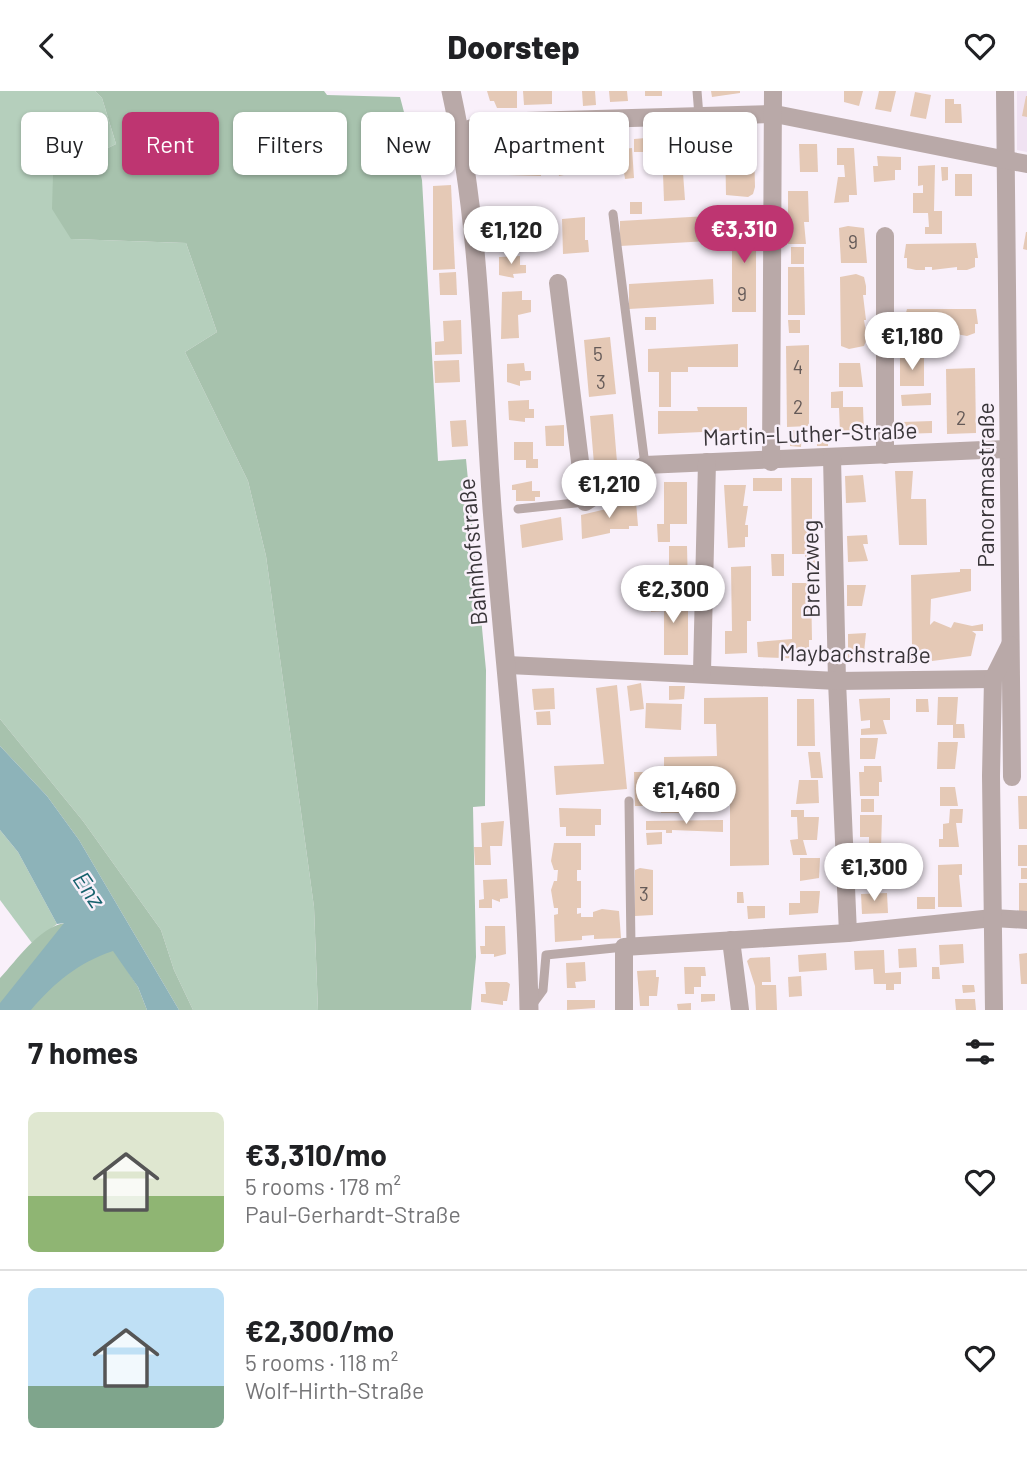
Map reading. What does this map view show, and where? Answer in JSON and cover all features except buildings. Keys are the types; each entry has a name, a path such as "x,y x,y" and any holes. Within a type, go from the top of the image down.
{"street":[{"name":"Bahnhofstraße","path":"451,91 460,132 478,303 527,907 528,1010"},
{"path":"771,461 775,114 773,91"},
{"name":"Panoramastraße","path":"990,776 1020,777 1011,642 1006,449 1009,377 1005,91"},
{"path":"757,114 775,114 1027,164"},
{"path":"460,132 490,122 643,118"},
{"path":"885,236 886,455"},
{"path":"558,283 585,502"},
{"path":"1009,377 1027,381"},
{"name":"Martin-Luther-Straße","path":"585,502 645,465 1006,449"},
{"name":"Brenzweg","path":"832,457 836,681 848,933"},
{"path":"702,672 708,462"},
{"name":"Panoramastraße","path":"994,1010 990,776 993,679 1011,642"},
{"name":"Maybachstraße","path":"507,665 702,672 836,681 993,679"},
{"path":"624,1010 627,947 848,933 993,918 1027,920"},
{"path":"731,940 740,1010"}],"lane":[{"path":"697,91 699,112"},
{"path":"613,213 645,465"},
{"name":"Martin-Luther-Straße","path":"518,509 585,502"},
{"path":"528,1010 543,990 546,955 627,947 629,801"}],"shaded area":[{"path":"1017,91 1027,91 1027,152 1017,150"}],"green space":[{"path":"0,91 95,91 102,98 106,112 21,112 21,175 54,175 72,239 186,243 217,332 185,352 248,481 266,556 314,907 318,1010 193,1010 174,970 161,930 83,821 0,719"},
{"path":"95,91 324,91 327,95 400,97 404,112 361,112 361,175 421,175 438,461 466,459 486,670 485,806 473,807 476,957 471,1010 318,1010 314,907 266,556 248,481 185,352 217,332 186,243 71,239 52,209 53,175 108,175 108,148 116,144 102,98"},
{"path":"108,118 116,144 108,148"},
{"path":"0,719 83,821 161,930 174,970 193,1010 179,1010 79,840 47,796 0,746"},
{"path":"0,830 18,852 57,924 32,943 0,900"},
{"path":"65,923 114,950 138,987 147,1010 0,1010 0,978 37,937"}],"water":[{"name":"Enz","path":"0,746 47,796 79,840 179,1010 147,1010 138,987 113,951 89,961 68,975 31,1010 0,1010 0,1003 64,923 57,924 18,852 0,830"}]}
